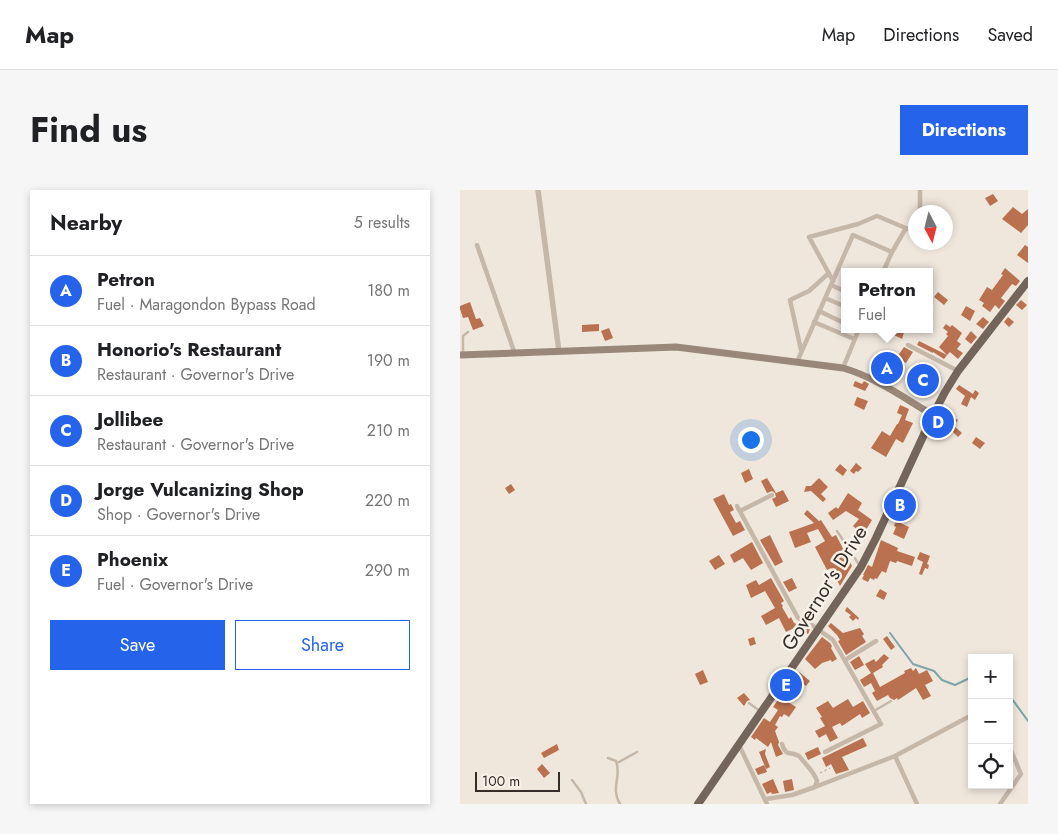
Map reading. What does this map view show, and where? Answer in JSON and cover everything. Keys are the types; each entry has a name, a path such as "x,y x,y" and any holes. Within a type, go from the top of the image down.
{"main road":[{"name":"Governor's Drive","path":"698,804 861,567 933,415 958,371 1028,281"},
{"path":"462,355 676,347 797,362 843,368 872,379 933,415"}],"street":[{"path":"538,190 559,352"},
{"path":"920,190 920,205"},
{"path":"841,289 832,283 829,273 809,237 880,216 906,228 885,268"},
{"path":"797,362 858,224"},
{"path":"853,235 892,252"},
{"path":"477,245 516,354"},
{"path":"801,351 790,300 810,291 829,273"},
{"path":"825,298 841,305"},
{"path":"819,311 841,321"},
{"path":"814,322 854,340"},
{"path":"843,368 857,333"},
{"path":"908,346 958,371"},
{"path":"772,495 738,509 798,618 812,624 833,640 881,724 825,752"},
{"path":"845,660 876,641"},
{"path":"739,745 766,802 815,787 895,756 968,717"},
{"path":"782,744 784,751 799,756 816,777 818,781 815,787"},
{"path":"1013,755 1021,774 1013,785"},
{"path":"895,756 917,804"},
{"path":"1000,804 1010,789"}],"lane":[{"path":"462,355 464,336 468,332"},
{"path":"837,531 861,567"},
{"path":"874,711 892,701"},
{"path":"749,703 762,713"},
{"path":"617,763 637,752"},
{"path":"608,758 616,761 619,769 615,790 616,798 620,804"},
{"path":"572,780 581,792 586,804"}],"path":[{"path":"816,777 821,772 830,768"}],"building":[{"path":"993,194 998,201 990,206 985,198"},
{"path":"1013,207 1022,214 1028,209 1028,225 1021,233 1002,219"},
{"path":"1025,245 1028,247 1028,263 1017,255"},
{"path":"1005,268 1020,281 1016,286 1012,284 1001,298 1005,301 999,309 995,305 990,312 982,306 984,303 979,300 987,287 992,290 1003,275 1001,274"},
{"path":"938,292 948,300 944,305 934,297"},
{"path":"1021,300 1027,305 1022,310 1016,305"},
{"path":"470,302 476,319 480,318 484,326 473,330 468,317 463,318 460,309 460,306"},
{"path":"966,306 975,311 970,321 961,315"},
{"path":"983,317 989,322 983,329 976,324"},
{"path":"1008,317 1014,322 1009,327 1004,322"},
{"path":"599,324 599,331 582,332 582,325"},
{"path":"946,324 950,327 952,325 962,333 957,341 961,344 957,349 963,353 958,359 950,352 947,355 939,347 948,336 946,334 948,332 943,328"},
{"path":"609,328 613,338 605,341 601,331"},
{"path":"971,331 977,337 971,344 965,339"},
{"path":"890,333 904,333 902,339"},
{"path":"919,341 947,355 944,359 917,345"},
{"path":"904,347 913,352 906,363 897,357"},
{"path":"855,381 862,384 864,381 869,384 865,391 853,386"},
{"path":"959,385 973,394 975,390 979,393 975,400 971,397 967,407 961,404 965,396 956,389"},
{"path":"857,397 868,401 864,410 854,405"},
{"path":"900,405 909,409 905,420 913,423 903,443 896,439 886,457 871,448 882,431 890,436 902,415 897,413"},
{"path":"947,413 958,420 954,426 962,433 958,437 950,429 945,437 935,431"},
{"path":"976,437 985,443 980,449 972,443"},
{"path":"856,463 862,468 854,474 850,471"},
{"path":"840,464 847,470 843,476 835,470"},
{"path":"749,469 753,479 745,483 741,473"},
{"path":"767,478 776,493 783,490 789,501 776,507 772,499 776,497 775,493 772,491 767,493 761,481"},
{"path":"819,478 828,487 821,494 826,499 823,502 811,491 804,492 806,486 811,486"},
{"path":"511,484 515,490 509,494 505,488"},
{"path":"848,493 862,503 858,510 872,520 863,535 853,526 859,519 846,511 833,520 828,513 836,507 838,509"},
{"path":"724,494 729,505 731,504 734,510 730,512 736,523 740,521 745,530 733,536 713,499"},
{"path":"807,510 819,521 821,520 832,537 836,535 852,566 840,586 831,568 827,570 815,547 825,541 818,529 807,533 811,542 795,548 789,532 814,523 804,514"},
{"path":"896,521 909,527 904,539 893,534"},
{"path":"770,535 783,562 775,566 760,540"},
{"path":"881,540 898,548 897,551 915,557 912,566 897,561 896,563 890,561 886,573 882,571 877,579 870,578 868,582 862,579 863,575 868,565 872,567"},
{"path":"752,542 763,563 751,570 743,558 734,563 730,555"},
{"path":"920,552 930,556 927,564 929,565 928,569 925,568 922,575 919,574 923,562 917,559"},
{"path":"719,555 725,564 715,570 709,561"},
{"path":"771,578 784,601 781,603 782,607 789,619 791,617 794,623 810,629 808,634 794,628 786,632 779,618 766,625 761,616 775,608 765,591 751,598 746,585 756,580 759,585"},
{"path":"792,578 797,588 789,592 783,582"},
{"path":"880,589 887,593 884,600 876,596"},
{"path":"847,607 859,618 858,620 856,618 853,621 849,617 851,615 845,611"},
{"path":"831,623 843,633 860,628 866,642 846,655 838,641 840,640 837,635 828,626"},
{"path":"887,636 895,647 891,650 883,639"},
{"path":"754,637 756,644 750,646 748,639"},
{"path":"822,637 830,643 837,659 832,662 831,660 822,663 815,669 805,659"},
{"path":"884,654 889,658 882,665 883,667 873,673 880,687 905,673 904,671 911,668 913,671 916,668 919,674 927,670 933,681 925,685 931,696 923,700 916,688 898,700 897,698 894,700 890,698 888,695 877,701 872,693 875,691 871,683 864,687 860,680 871,673 865,664 874,659 876,662"},
{"path":"859,656 864,665 855,670 850,662"},
{"path":"703,670 708,682 700,685 695,674"},
{"path":"799,672 810,681 806,686 795,677"},
{"path":"744,693 750,700 744,706 737,698"},
{"path":"780,697 796,707 789,717 784,714 782,717 780,716 775,725 778,727 775,731 779,742 778,745 783,754 776,757 771,742 768,747 756,738 755,740 751,737 764,718 770,722 778,710 773,707"},
{"path":"848,699 853,707 863,701 870,713 862,718 860,714 842,726 840,723 832,727 838,738 830,742 826,734 819,738 815,731 825,726 816,708 828,701 833,708"},
{"path":"863,738 867,746 842,757 849,770 836,774 831,764 826,767 822,758"},
{"path":"557,744 559,750 544,758 541,753"},
{"path":"818,747 821,754 808,760 805,753"},
{"path":"766,749 765,754 770,767 766,769 759,752"},
{"path":"542,764 550,773 544,778 537,769"},
{"path":"764,765 767,772 758,775 755,769"},
{"path":"773,779 779,793 772,794 771,792 767,794 762,784"},
{"path":"792,779 794,790 785,792 783,781"}],"waterway":[{"path":"890,633 913,664 934,671 942,680 955,685 968,679"},
{"path":"1012,699 1028,721"}],"place":[{"name":"Petron","path":"887,368"},
{"name":"Jollibee","path":"923,380"},
{"name":"Jorge Vulcanizing Shop","path":"938,422"},
{"name":"Honorio's Restaurant","path":"900,505"},
{"name":"Phoenix","path":"786,685"}]}
